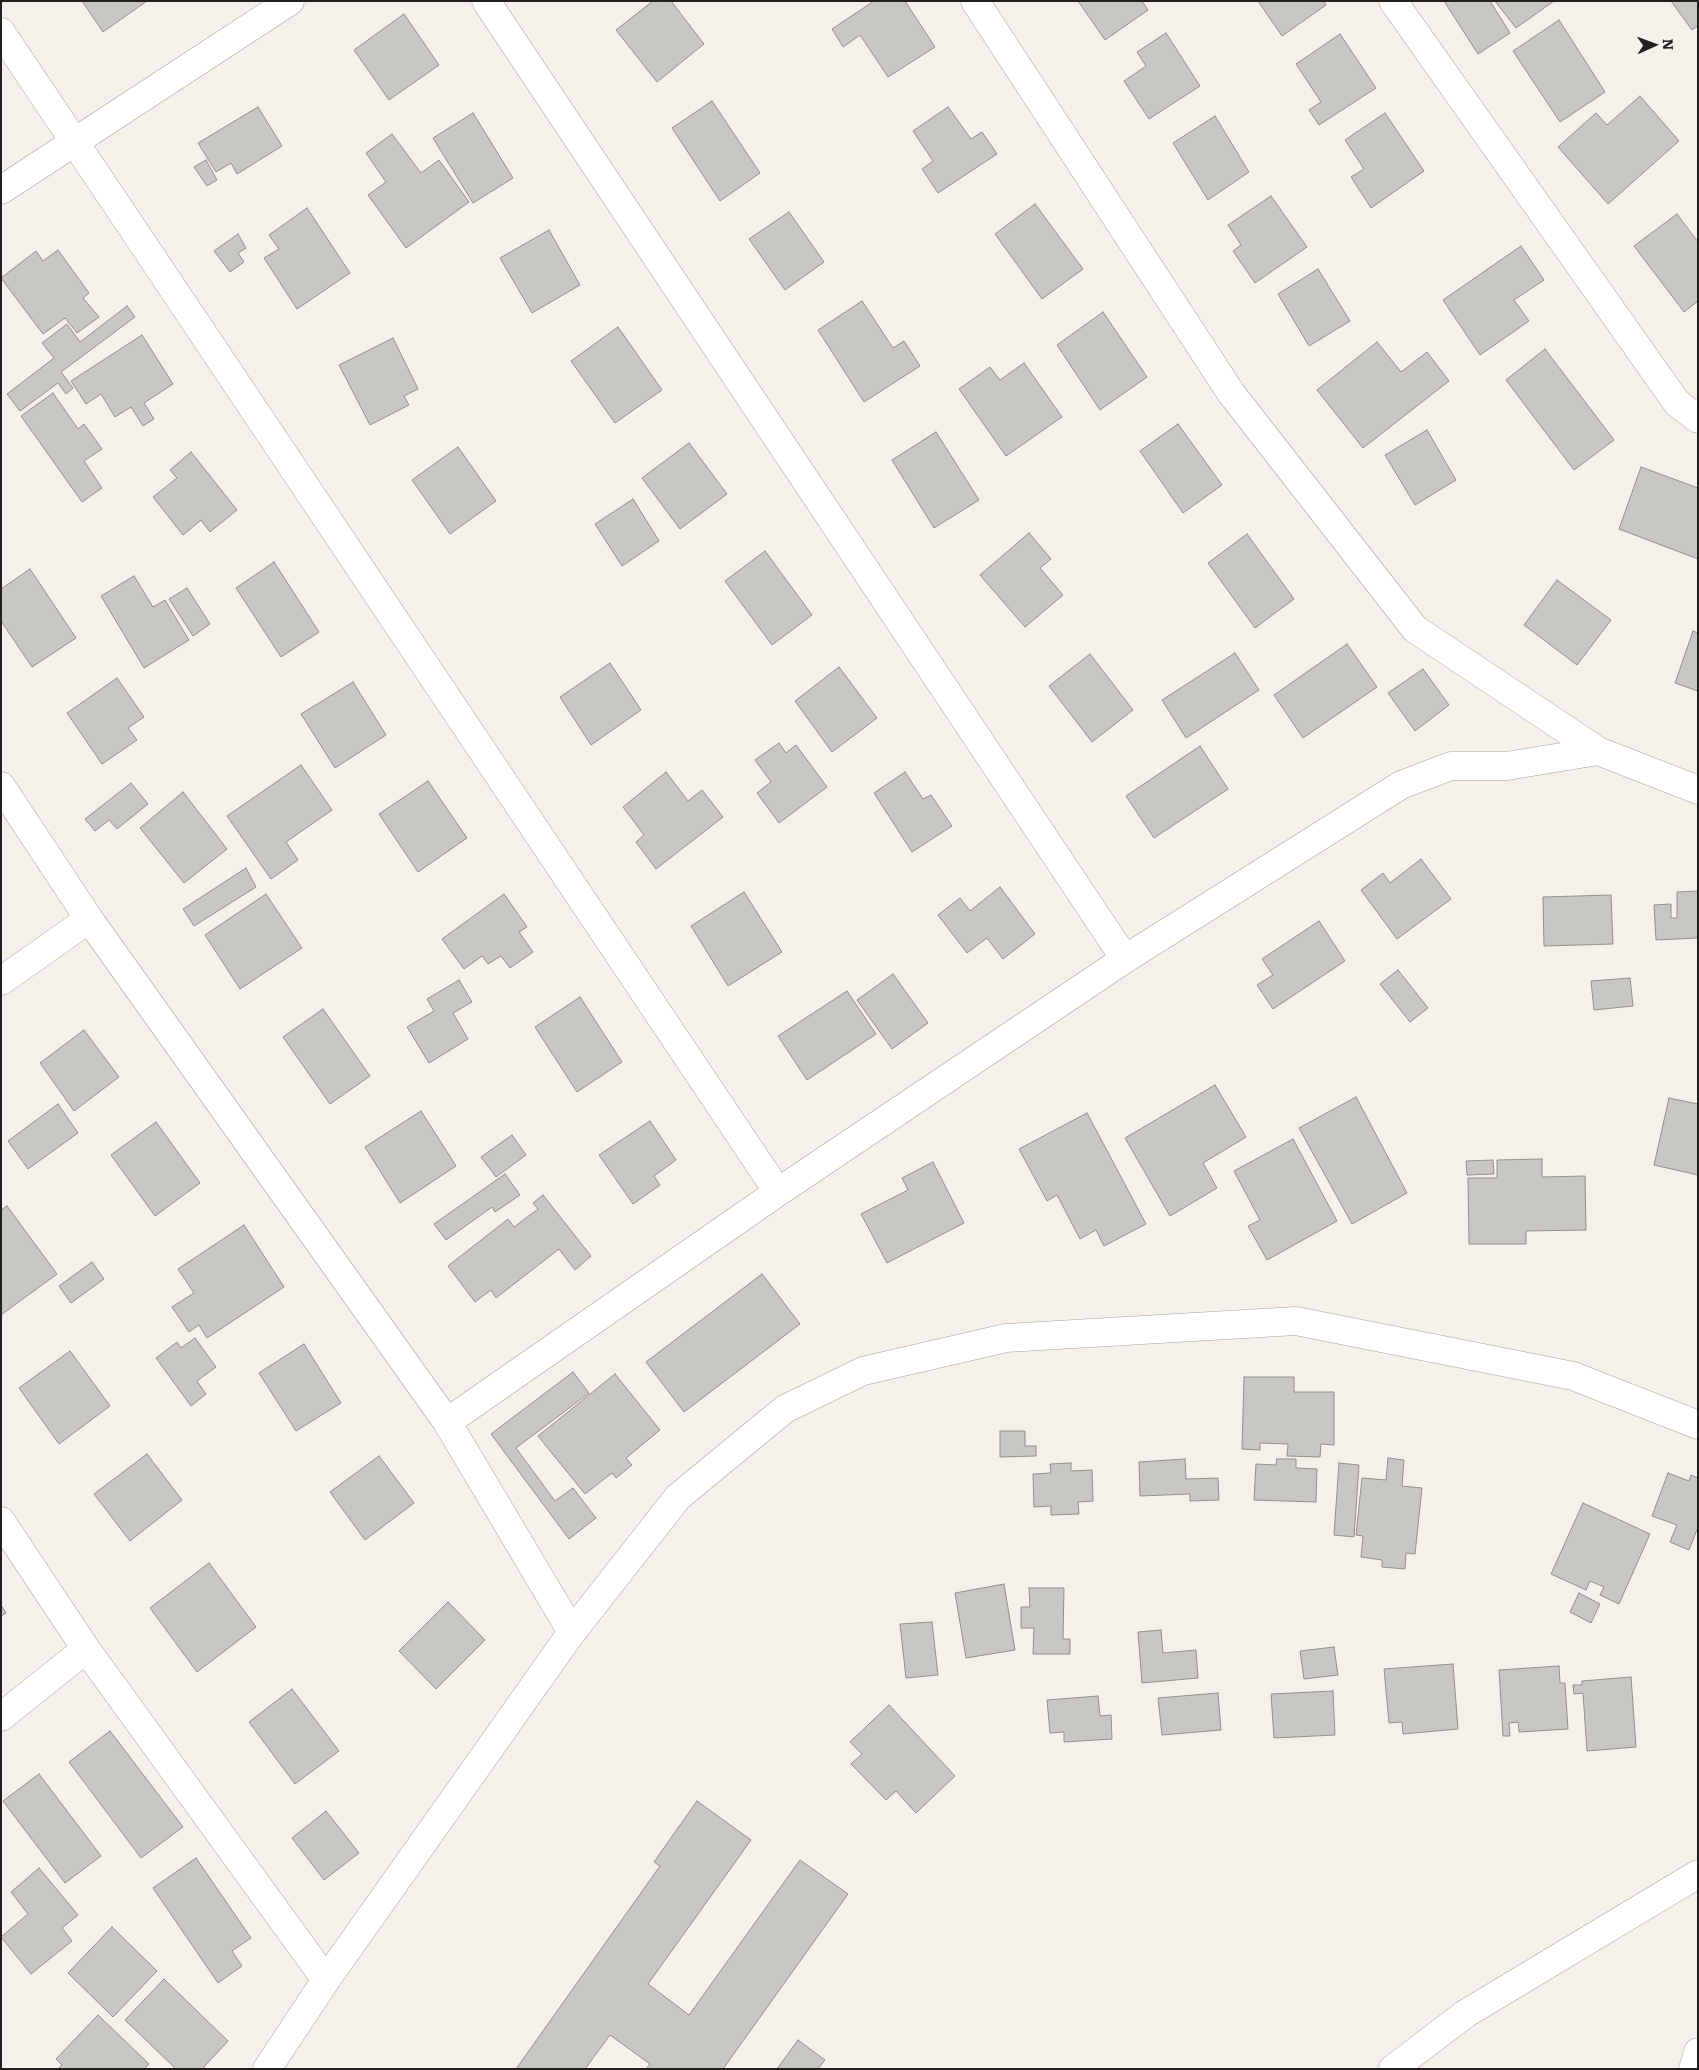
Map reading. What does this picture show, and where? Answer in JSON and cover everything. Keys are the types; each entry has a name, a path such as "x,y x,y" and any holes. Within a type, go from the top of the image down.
{"street":[{"path":"1,190 290,1"},
{"path":"486,1 1125,959"},
{"path":"975,1 1231,393 1415,628 1598,751 1698,790"},
{"path":"1393,1 1676,403 1698,419"},
{"path":"1,32 778,1192"},
{"path":"448,1422 778,1192 1125,959 1401,786 1451,766 1507,766 1598,751"},
{"path":"1,786 90,919 448,1422 572,1632"},
{"path":"1,981 90,919"},
{"path":"267,2069 326,1980 572,1632 678,1497 785,1409 863,1371 1006,1338 1296,1321 1573,1376 1698,1425"},
{"path":"1,1521 86,1649 326,1980"},
{"path":"1,1717 86,1649"},
{"path":"1393,2069 1465,2014 1698,1874"},
{"path":"1692,2069 1698,2052"}],"building":[{"path":"82,1 147,1 103,32"},
{"path":"653,1 671,1 704,44 657,82 616,30"},
{"path":"874,1 905,1 935,47 888,77 860,35 843,47 832,29"},
{"path":"1078,1 1142,1 1148,10 1105,40"},
{"path":"1258,1 1324,1 1326,5 1282,36"},
{"path":"1444,1 1490,1 1510,33 1478,54"},
{"path":"1495,1 1554,1 1516,28"},
{"path":"1671,1 1698,1 1698,26 1692,30"},
{"path":"404,14 439,65 389,100 354,50"},
{"path":"1559,20 1605,92 1560,122 1513,51"},
{"path":"1166,33 1200,86 1149,119 1124,81 1146,66 1137,52"},
{"path":"1340,34 1376,88 1319,125 1309,110 1321,102 1296,64"},
{"path":"1640,96 1679,141 1608,204 1558,147 1596,113 1607,125"},
{"path":"712,101 760,173 720,201 672,128"},
{"path":"258,107 282,146 237,174 231,163 216,172 198,143"},
{"path":"948,107 971,139 982,132 997,154 938,193 922,169 933,161 913,131"},
{"path":"473,113 513,178 473,203 433,138"},
{"path":"1385,113 1424,171 1371,208 1351,177 1364,169 1345,140"},
{"path":"1215,116 1249,172 1208,200 1173,143"},
{"path":"392,134 421,173 439,160 469,202 406,248 368,195 386,182 366,153"},
{"path":"206,160 217,180 207,186 194,167"},
{"path":"1271,196 1307,247 1255,283 1233,251 1241,245 1228,225"},
{"path":"1035,204 1083,269 1042,299 995,234"},
{"path":"307,208 350,273 297,309 264,258 279,249 269,235"},
{"path":"789,212 824,262 785,290 749,239"},
{"path":"1677,214 1698,242 1698,301 1684,312 1634,246"},
{"path":"549,230 580,285 532,313 500,258"},
{"path":"238,234 246,248 238,253 244,262 230,272 214,251"},
{"path":"1521,246 1544,280 1514,300 1529,321 1480,355 1443,300"},
{"path":"58,250 89,293 83,298 99,317 77,333 65,318 43,334 1,278 36,251 43,261"},
{"path":"1318,269 1350,321 1309,346 1278,294"},
{"path":"862,301 893,348 904,341 920,366 864,402 818,330"},
{"path":"127,306 135,317 61,372 73,388 66,394 58,383 20,411 7,394 54,358 42,343 67,324 80,342"},
{"path":"1103,312 1147,377 1100,410 1057,345"},
{"path":"618,327 662,390 615,423 571,361"},
{"path":"142,335 173,384 144,403 154,419 143,426 131,407 115,417 101,394 86,404 71,381"},
{"path":"393,338 418,389 404,396 409,405 370,425 339,365"},
{"path":"1377,342 1401,372 1427,352 1449,381 1363,448 1317,390"},
{"path":"1545,349 1614,440 1574,470 1506,380"},
{"path":"1024,363 1062,417 1006,456 959,389 990,367 1000,380"},
{"path":"53,393 78,429 84,424 102,449 84,461 102,488 82,502 21,416"},
{"path":"1178,424 1222,485 1183,513 1140,451"},
{"path":"1427,430 1456,480 1415,505 1385,455"},
{"path":"936,432 979,500 934,528 892,460"},
{"path":"689,443 727,494 680,529 642,478"},
{"path":"458,447 496,501 450,534 412,480"},
{"path":"191,452 237,510 210,532 201,520 183,535 153,497 177,478 170,470"},
{"path":"1641,467 1698,488 1698,559 1619,529"},
{"path":"633,499 659,541 622,566 595,524"},
{"path":"1029,533 1051,559 1040,568 1063,595 1025,627 980,575"},
{"path":"1247,534 1294,599 1255,628 1208,563"},
{"path":"765,551 812,615 772,645 725,581"},
{"path":"274,562 319,632 281,657 236,588"},
{"path":"30,569 76,638 32,667 1,621 1,589"},
{"path":"134,576 153,607 165,600 189,640 144,668 101,596"},
{"path":"1557,580 1611,620 1577,665 1524,625"},
{"path":"187,588 210,624 193,636 169,599"},
{"path":"1693,631 1698,633 1698,691 1675,683"},
{"path":"1347,644 1377,687 1303,738 1274,695"},
{"path":"1235,653 1259,690 1186,738 1162,700"},
{"path":"1090,654 1133,710 1092,742 1049,686"},
{"path":"610,663 641,710 591,745 560,697"},
{"path":"839,667 877,718 832,752 795,701"},
{"path":"1423,669 1449,705 1415,731 1388,693"},
{"path":"117,678 144,717 128,728 137,740 102,764 67,713"},
{"path":"353,682 386,735 335,768 301,714"},
{"path":"779,743 786,753 796,745 827,787 779,823 757,793 771,782 755,760"},
{"path":"1200,746 1228,789 1154,838 1126,796"},
{"path":"301,765 332,810 286,842 298,860 271,879 227,816"},
{"path":"666,772 688,801 702,790 723,817 656,869 636,842 644,835 623,807"},
{"path":"905,772 923,799 931,795 952,826 912,852 874,793"},
{"path":"428,781 467,838 418,872 379,814"},
{"path":"131,783 148,804 117,829 109,820 95,831 85,819"},
{"path":"183,792 227,849 184,883 140,828"},
{"path":"1421,859 1451,899 1397,939 1361,890 1383,873 1390,883"},
{"path":"246,868 256,887 194,926 183,909"},
{"path":"1000,887 1035,934 1003,959 987,938 967,953 938,915 960,898 970,911"},
{"path":"1698,891 1698,938 1656,940 1654,905 1671,904 1671,918 1677,918 1677,892"},
{"path":"744,892 782,952 728,986 691,926"},
{"path":"266,894 302,948 240,989 205,935"},
{"path":"504,894 527,927 519,932 533,952 510,968 501,956 488,964 482,956 464,969 442,939"},
{"path":"1611,895 1613,944 1544,946 1543,897"},
{"path":"1319,921 1345,961 1273,1009 1257,985 1273,975 1262,959"},
{"path":"1398,970 1428,1008 1410,1022 1380,984"},
{"path":"893,974 928,1023 892,1049 857,1000"},
{"path":"1630,978 1633,1006 1594,1010 1591,981"},
{"path":"459,980 472,1002 453,1013 468,1039 429,1063 407,1027 434,1011 427,999"},
{"path":"847,991 876,1034 807,1080 778,1036"},
{"path":"580,997 622,1062 577,1092 535,1027"},
{"path":"323,1009 370,1076 330,1104 283,1037"},
{"path":"84,1030 119,1077 74,1111 40,1063"},
{"path":"1215,1085 1246,1137 1203,1163 1217,1188 1170,1216 1125,1138"},
{"path":"1356,1097 1407,1193 1352,1224 1299,1128"},
{"path":"1669,1098 1698,1104 1698,1175 1654,1165"},
{"path":"58,1104 78,1133 28,1169 8,1141"},
{"path":"421,1111 456,1166 400,1203 365,1147"},
{"path":"1087,1113 1146,1224 1104,1246 1096,1230 1080,1239 1057,1195 1047,1201 1019,1149"},
{"path":"650,1121 676,1160 654,1176 660,1185 633,1204 599,1155"},
{"path":"156,1122 200,1183 155,1216 111,1155"},
{"path":"512,1135 526,1155 496,1177 481,1157"},
{"path":"1293,1139 1337,1221 1267,1260 1248,1226 1260,1220 1234,1171"},
{"path":"1542,1159 1542,1177 1585,1176 1586,1230 1526,1231 1526,1244 1469,1244 1468,1178 1497,1178 1497,1160"},
{"path":"1493,1160 1494,1174 1467,1175 1466,1161"},
{"path":"933,1162 964,1223 887,1263 861,1214 908,1190 902,1178"},
{"path":"505,1174 520,1195 495,1212 492,1207 446,1240 434,1224"},
{"path":"543,1195 591,1256 575,1270 559,1249 496,1298 491,1290 475,1302 448,1266 508,1219 514,1227 538,1209 533,1203"},
{"path":"7,1206 57,1274 1,1315 1,1210"},
{"path":"244,1225 284,1287 207,1338 199,1325 189,1332 172,1307 194,1293 178,1269"},
{"path":"92,1262 104,1279 71,1303 59,1286"},
{"path":"762,1274 800,1324 684,1412 646,1362"},
{"path":"195,1338 216,1367 197,1381 206,1394 191,1406 156,1358 177,1342 181,1348"},
{"path":"304,1344 341,1403 296,1431 259,1373"},
{"path":"70,1351 110,1406 59,1444 19,1388"},
{"path":"573,1372 589,1393 516,1448 555,1501 573,1488 596,1518 569,1539 491,1434"},
{"path":"615,1374 660,1430 626,1458 632,1465 616,1478 612,1473 585,1494 538,1436"},
{"path":"1244,1377 1294,1377 1294,1392 1334,1392 1334,1445 1321,1444 1320,1457 1287,1456 1288,1444 1260,1443 1260,1450 1242,1449"},
{"path":"1000,1431 1025,1431 1025,1446 1036,1446 1036,1456 1000,1457"},
{"path":"147,1454 182,1500 130,1541 94,1494"},
{"path":"379,1456 414,1503 365,1540 330,1492"},
{"path":"1388,1458 1404,1460 1402,1486 1422,1488 1415,1554 1406,1553 1405,1569 1382,1567 1382,1560 1361,1557 1363,1536 1356,1535 1362,1478 1386,1480"},
{"path":"1185,1459 1186,1479 1218,1478 1219,1500 1190,1501 1190,1494 1140,1496 1139,1462"},
{"path":"1277,1459 1296,1459 1296,1468 1317,1469 1316,1502 1254,1500 1256,1464 1276,1465"},
{"path":"1071,1463 1071,1471 1092,1470 1093,1501 1078,1502 1079,1514 1051,1515 1051,1506 1034,1507 1033,1474 1051,1473 1050,1464"},
{"path":"1339,1463 1359,1465 1354,1537 1334,1535"},
{"path":"1668,1473 1689,1481 1691,1475 1698,1478 1698,1527 1689,1550 1670,1542 1677,1525 1652,1516"},
{"path":"1583,1503 1650,1534 1619,1604 1600,1595 1604,1587 1590,1581 1586,1590 1551,1574"},
{"path":"209,1563 256,1627 197,1672 150,1608"},
{"path":"1004,1584 1015,1650 966,1658 955,1593"},
{"path":"1029,1588 1064,1588 1063,1639 1070,1639 1070,1654 1033,1654 1034,1628 1021,1628 1021,1607 1030,1607"},
{"path":"1579,1593 1600,1604 1591,1623 1570,1612"},
{"path":"448,1602 485,1640 436,1689 399,1651"},
{"path":"1,1605 6,1613 1,1616"},
{"path":"932,1622 938,1675 906,1678 900,1624"},
{"path":"1161,1630 1163,1653 1196,1650 1198,1678 1142,1683 1138,1632"},
{"path":"1334,1647 1338,1675 1304,1679 1300,1651"},
{"path":"1453,1664 1458,1729 1403,1734 1402,1722 1389,1723 1384,1669"},
{"path":"1559,1666 1560,1683 1565,1683 1568,1729 1519,1732 1518,1722 1509,1723 1510,1736 1503,1736 1499,1670"},
{"path":"1631,1677 1636,1747 1587,1751 1583,1693 1574,1694 1573,1685 1582,1685 1582,1681"},
{"path":"292,1689 339,1751 295,1784 249,1722"},
{"path":"1333,1691 1335,1735 1274,1738 1271,1694"},
{"path":"1218,1693 1221,1730 1162,1735 1158,1698"},
{"path":"1098,1696 1100,1716 1111,1715 1112,1739 1064,1742 1064,1732 1050,1733 1047,1700"},
{"path":"889,1705 955,1776 916,1813 896,1791 886,1800 851,1764 862,1754 850,1742"},
{"path":"110,1731 183,1827 141,1858 69,1762"},
{"path":"39,1774 101,1856 65,1883 3,1801"},
{"path":"697,1801 751,1840 648,1984 689,2015 800,1860 848,1894 723,2069 646,2069 650,2064 610,2035 585,2069 516,2069 660,1866 654,1862"},
{"path":"326,1811 359,1853 324,1880 292,1838"},
{"path":"196,1858 251,1938 232,1951 242,1966 218,1983 153,1888"},
{"path":"39,1868 78,1915 62,1928 72,1941 31,1974 1,1937 28,1914 11,1892"},
{"path":"112,1927 157,1971 113,2017 68,1973"},
{"path":"164,1979 228,2041 202,2069 176,2069 125,2020"},
{"path":"98,2015 149,2064 144,2069 58,2069 62,2065 56,2059"},
{"path":"798,2040 825,2060 818,2069 777,2069"}]}
